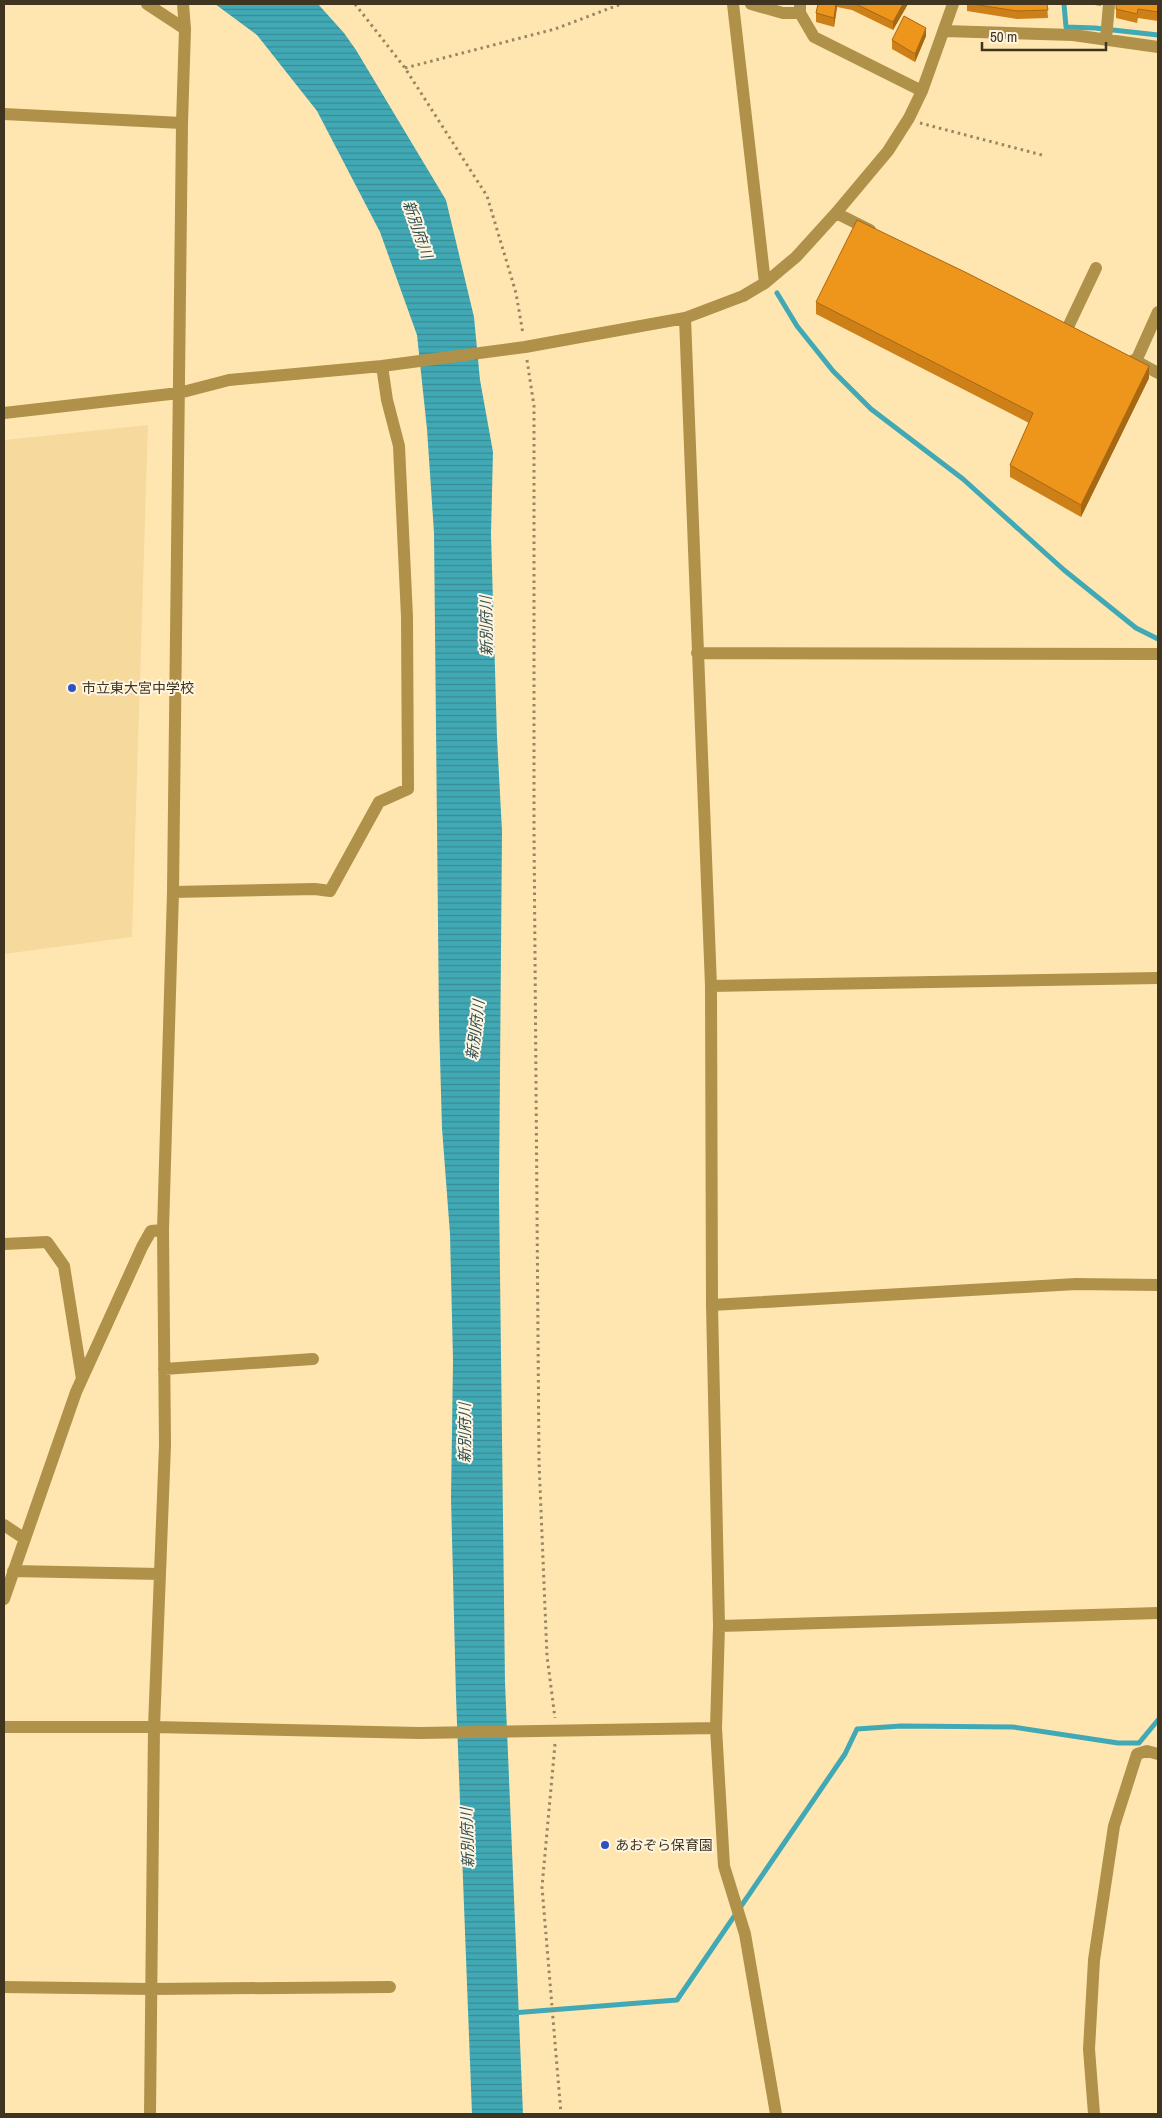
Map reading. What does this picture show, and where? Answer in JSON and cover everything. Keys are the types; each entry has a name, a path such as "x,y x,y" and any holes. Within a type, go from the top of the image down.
{"street":[{"path":"147,4 185,29"},
{"path":"733,4 765,282"},
{"path":"751,4 783,13 800,9 814,38 922,90"},
{"path":"4,413 179,393 229,380 386,365 525,347 685,318 743,296 765,282 796,257 888,151 908,120 922,90 953,4"},
{"path":"1106,38 1109,4"},
{"path":"150,2114 154,1727 165,1445 162,1230 173,892 182,123 185,29 183,7"},
{"path":"944,30 1024,32 1106,38 1158,47"},
{"path":"4,114 182,123"},
{"path":"836,213 881,235"},
{"path":"1068,327 1096,268"},
{"path":"1136,362 1158,312"},
{"path":"685,318 711,986 712,1305 719,1626 716,1728 724,1866 745,1934 776,2114"},
{"path":"1119,353 1158,373"},
{"path":"173,892 314,889 330,891 379,802 408,789 407,617 399,446 387,400 386,365"},
{"path":"697,653 1158,654"},
{"path":"711,986 1158,978"},
{"path":"4,1599 82,1379 142,1247 151,1231 162,1230"},
{"path":"4,1244 46,1242 64,1266 82,1379"},
{"path":"712,1305 1076,1284 1158,1285"},
{"path":"164,1369 313,1359"},
{"path":"4,1524 24,1539"},
{"path":"14,1571 160,1574"},
{"path":"719,1626 1158,1613"},
{"path":"4,1727 154,1727 419,1734 716,1728"},
{"path":"1094,2114 1089,2049 1094,1960 1114,1826 1137,1754 1147,1751 1158,1754"},
{"path":"4,1987 151,1989 390,1987"}],"path":[{"path":"355,4 405,68 487,196 516,293 534,406 534,830 539,1462 550,1730 542,1887 561,2114"},
{"path":"405,68 555,28 621,4"},
{"path":"908,120 1042,155"}],"shaded area":[{"name":"市立東大宮中学校","path":"148,425 132,937 4,954 4,440"}],"water":[{"name":"新別府川","path":"215,4 318,4 344,33 446,200 474,317 480,380 493,452 491,534 497,737 502,831 499,1191 505,1682 523,2114 472,2114 456,1697 451,1498 453,1360 450,1234 442,1128 439,1022 434,533 427,429 417,335 380,232 317,111 257,35"}],"building":[{"path":"818,4 836,4 834,18 816,13"},
{"path":"856,4 903,4 893,22"},
{"path":"972,4 1047,4 1048,10 1017,11"},
{"path":"1116,4 1158,4 1158,12 1138,9 1137,14 1116,9"},
{"path":"904,16 926,28 915,54 892,40"},
{"path":"857,220 967,273 1149,366 1081,505 1010,465 1033,413 816,302"}],"waterway":[{"path":"1064,4 1066,27 1095,28 1158,35"},
{"path":"777,293 797,326 833,371 871,409 963,479 1064,570 1136,628 1158,639"},
{"path":"512,2013 677,2000 845,1754 857,1729 901,1726 1013,1727 1118,1743 1139,1743 1158,1720"}],"place":[{"name":"市立東大宮中学校","path":"72,688"},
{"name":"あおぞら保育園","path":"605,1845"}]}
